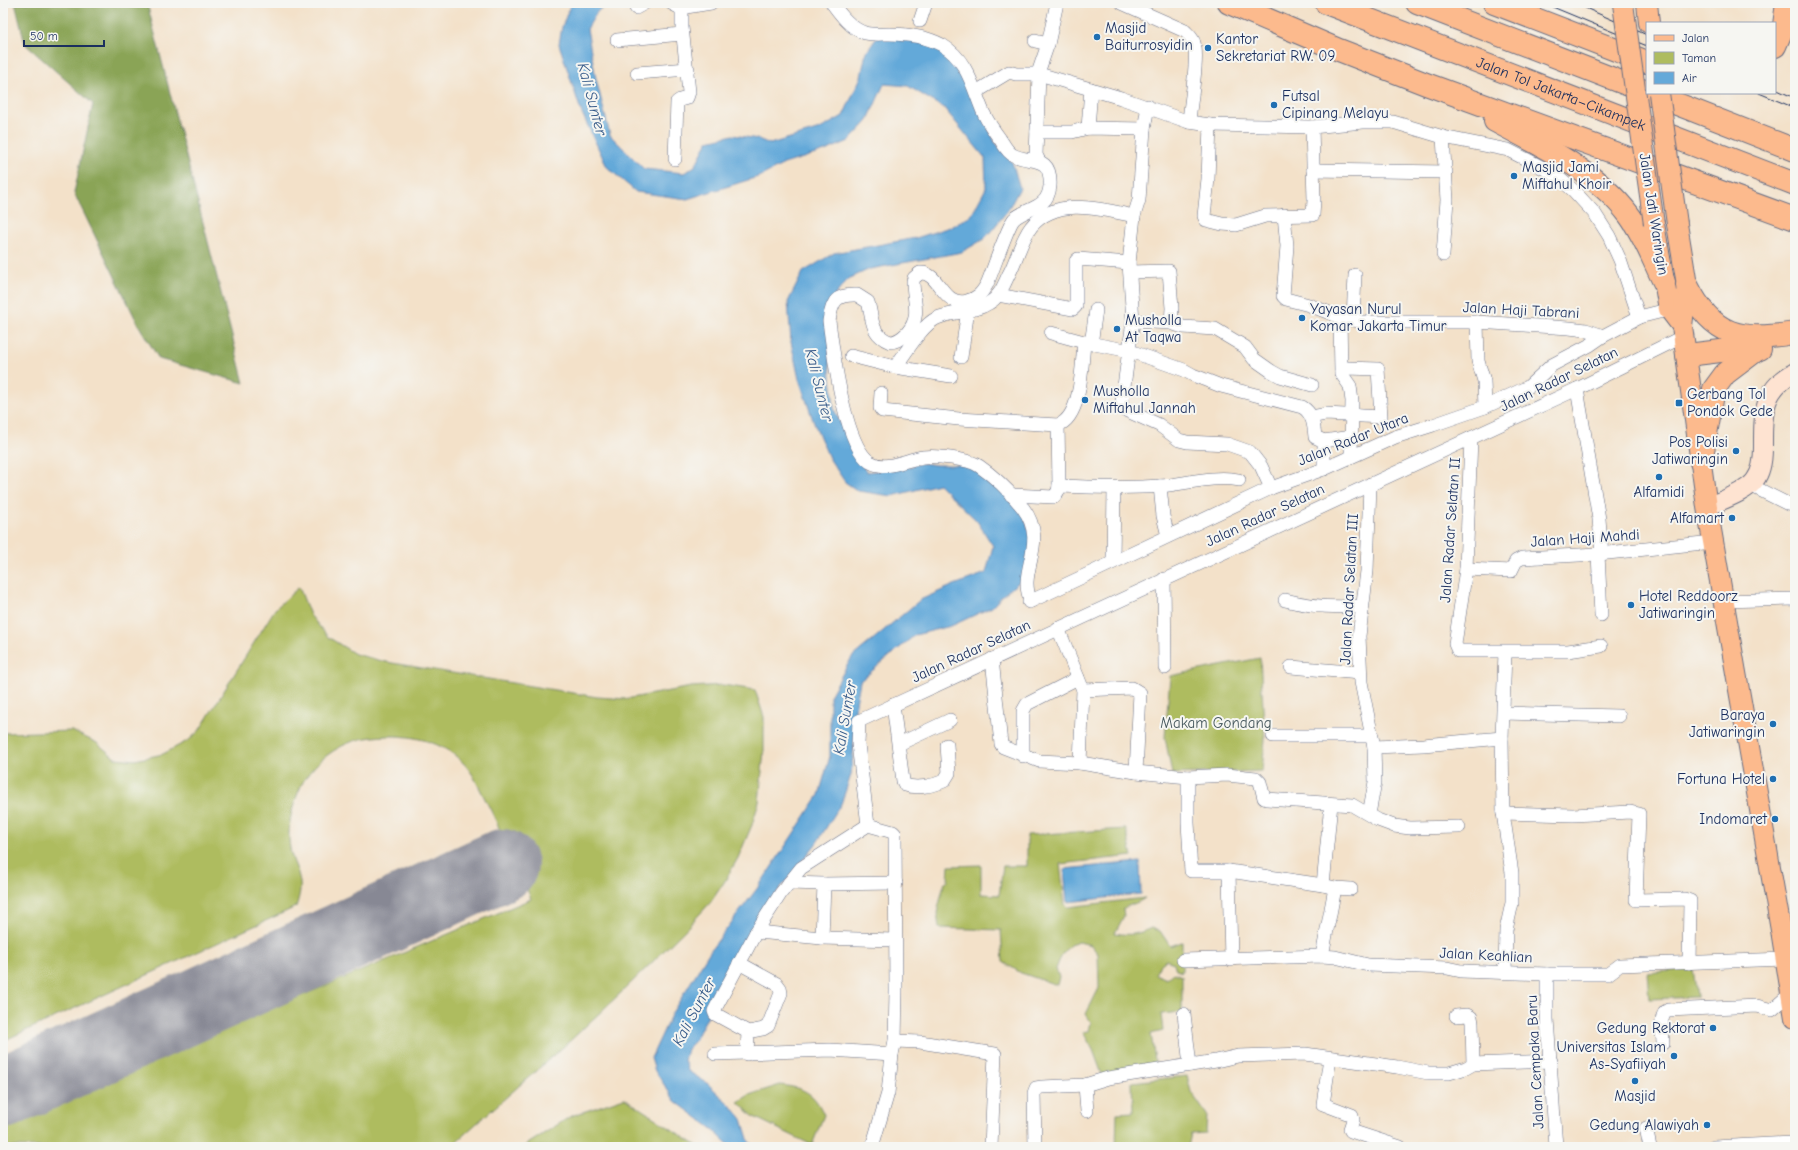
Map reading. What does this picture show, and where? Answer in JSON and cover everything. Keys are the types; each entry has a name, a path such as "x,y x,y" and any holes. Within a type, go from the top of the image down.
{"highway":[{"path":"1229,3 1426,84 1795,219"},
{"name":"Jalan Tol Jakarta–Cikampek","path":"1326,3 1795,184"},
{"path":"1417,3 1646,92"},
{"path":"1494,3 1646,62"},
{"path":"1776,44 1784,25 1787,3"},
{"path":"1426,84 1547,148 1587,175 1610,195 1628,214 1642,236 1664,282"},
{"path":"1651,94 1795,150"},
{"path":"1680,300 1697,305 1713,322 1733,333 1749,336 1771,336 1795,333"},
{"path":"1684,339 1758,350 1795,345"},
{"path":"1701,462 1714,389 1725,374 1758,350"}],"main road":[{"name":"Jalan Jati Waringin","path":"1623,3 1654,224 1664,282 1680,300"},
{"name":"Jalan Jati Waringin","path":"1659,94 1677,224 1680,300 1684,339 1707,507 1795,1018"}],"street":[{"path":"675,159 677,102 689,96 688,69 677,6 686,7 712,3"},
{"path":"832,3 841,16 853,26 866,33 919,36 943,46 961,63 973,84 984,115 1008,150 1017,157 1039,161 1044,164 1050,180 1050,187 1046,199 1037,207 1013,221 987,284 975,299 964,302 952,300 928,274 922,273 916,275 913,281 916,308 914,324 898,341 890,342 878,334 872,326 868,302 857,295 842,296 831,306 829,321 844,411 853,435 865,458 874,464 884,466 928,456 946,458 978,465 997,480 1011,496 1054,496 1058,491 1059,486 1058,425"},
{"path":"920,20 926,3"},
{"path":"1039,161 1036,154 1039,74 1048,44 1057,3"},
{"path":"1122,3 1185,31 1192,39 1195,45 1195,61 1189,122"},
{"path":"617,40 682,34"},
{"path":"1035,41 1048,44"},
{"path":"637,73 688,69"},
{"path":"976,92 1009,72 1016,74 1039,74 1148,106 1189,122 1210,125 1312,128 1370,122 1393,122 1443,137 1508,150 1547,170 1574,191 1595,214 1609,236 1620,260 1639,317"},
{"path":"1088,128 1091,89"},
{"path":"1148,106 1144,129 1139,200 1134,216 1129,268 1133,321 1121,407 1122,410 1159,425 1179,440 1187,442 1227,444 1250,452 1261,466 1270,488"},
{"path":"1210,125 1208,179 1204,216 1206,220 1217,224 1236,224 1260,217 1313,215 1312,128"},
{"path":"1037,132 1072,132 1088,128 1144,129"},
{"path":"1443,137 1447,200 1444,255"},
{"path":"1313,170 1446,172"},
{"path":"895,367 927,326 937,318 989,303 998,295 1031,227 1042,216 1064,208 1077,207 1106,210 1134,216"},
{"name":"Jalan Haji Tabrani","path":"1284,215 1287,246 1284,298 1309,305 1340,318 1362,322 1477,322 1586,330 1603,336"},
{"path":"998,295 1073,309 1076,307 1076,261 1078,259 1129,268 1169,271 1172,308 1171,323"},
{"path":"1353,320 1354,274"},
{"name":"Jalan Radar Utara","path":"1011,496 1026,513 1034,534 1034,550 1027,589 1030,601 1270,488 1324,469 1395,437 1433,426 1484,407 1528,387 1552,365 1639,317 1680,300"},
{"path":"961,357 968,310"},
{"path":"881,393 880,408 882,411 959,419 1058,425 1064,423 1075,407 1096,310"},
{"path":"1340,318 1341,373 1350,386 1352,415 1351,456"},
{"path":"1133,321 1171,323 1184,326 1215,329 1245,347 1254,359 1271,371 1280,376 1312,385"},
{"path":"1477,322 1478,361 1484,381 1484,407"},
{"path":"1051,333 1088,343 1130,351 1184,370 1192,375 1221,386 1302,407 1309,412 1315,437 1324,441 1351,437"},
{"name":"Jalan Radar Selatan","path":"868,825 858,744 859,721 1684,339"},
{"path":"852,356 895,367 951,376"},
{"path":"1311,417 1326,414 1381,417 1379,370 1347,368 1343,369 1341,373"},
{"path":"1707,507 1755,481 1761,465 1765,408 1768,396 1775,386 1784,378 1795,372"},
{"path":"1577,389 1600,519 1601,615"},
{"name":"Jalan Radar Selatan II","path":"1471,438 1466,569 1455,644 1458,650 1505,652"},
{"path":"1324,441 1324,469"},
{"path":"1059,486 1114,488 1160,486 1226,478 1239,480"},
{"name":"Jalan Radar Selatan III","path":"1369,814 1375,782 1372,742 1360,673 1361,662 1359,636 1367,571 1370,484"},
{"path":"1750,485 1788,504 1795,505"},
{"path":"1160,486 1163,516 1168,536"},
{"path":"1113,562 1114,488"},
{"name":"Jalan Haji Mahdi","path":"1466,569 1511,571 1516,560 1522,558 1600,554 1713,542"},
{"path":"1164,579 1165,668"},
{"path":"1723,601 1795,599"},
{"path":"1285,600 1306,606 1323,608 1362,606"},
{"path":"1058,628 1080,684 1080,763"},
{"path":"1505,972 1506,930 1512,903 1512,873 1503,813 1502,738 1505,652 1568,651 1601,646"},
{"path":"992,659 1001,744 1007,750 1023,756 1039,761 1080,763 1136,772 1188,776 1227,775 1256,778 1260,782 1264,798 1267,799 1352,805 1378,820 1394,826 1410,828 1459,827"},
{"path":"1291,667 1360,673"},
{"path":"1023,756 1023,712 1027,704 1080,684 1132,688 1140,693 1136,772"},
{"path":"893,705 903,781 905,785 910,787 938,784 947,778 949,773 947,745"},
{"path":"1504,713 1619,716"},
{"path":"899,744 950,720"},
{"path":"1273,736 1423,745 1502,738"},
{"path":"1188,776 1188,823 1191,871 1229,871 1351,889"},
{"path":"1322,956 1329,886 1331,804"},
{"path":"1503,813 1573,815 1630,812 1639,814 1636,900 1684,899 1690,901 1689,963"},
{"path":"739,963 777,984 780,988 781,993 768,1026 763,1029 748,1032 715,1014 714,1011 739,963 756,932 789,883 807,863 868,825 894,833 896,883 893,1048 888,1093 872,1147"},
{"path":"1229,871 1231,960"},
{"path":"789,883 896,883"},
{"path":"822,938 824,884"},
{"path":"756,932 822,938 895,940"},
{"name":"Jalan Keahlian","path":"1183,960 1231,960 1322,956 1387,967 1447,968 1461,972 1608,974 1620,965 1786,959"},
{"name":"Jalan Cempaka Baru","path":"1547,974 1547,1019 1556,1147"},
{"path":"1663,1043 1662,1016 1664,1011 1757,1006 1772,1010 1791,992"},
{"path":"1184,1014 1190,1065"},
{"path":"1456,1016 1467,1015 1471,1017 1473,1064"},
{"path":"748,1032 748,1054"},
{"path":"715,1054 893,1048 920,1042 995,1054 991,1147"},
{"path":"1035,1147 1034,1093 1036,1088 1085,1085 1108,1078 1238,1056 1305,1054 1428,1073 1449,1073 1466,1068 1473,1064 1551,1061"},
{"path":"1330,1058 1323,1104 1352,1115 1353,1120 1350,1129 1351,1131 1400,1147"},
{"path":"1085,1085 1087,1111"},
{"path":"1646,1128 1650,1147"},
{"path":"1714,1147 1792,1143"}],"green space":[{"path":"15,3 147,3 244,383 159,359 139,326 74,193 93,104 25,44"},
{"path":"299,587 310,615 328,637 355,654 386,662 597,697 626,699 691,687 723,685 755,690 764,717 764,750 759,802 752,825 738,858 710,903 684,931 571,1040 450,1147 3,1147 3,1122 531,899 480,789 471,773 460,760 449,751 436,744 409,737 380,736 357,740 338,748 321,760 307,776 298,793 292,811 289,829 290,848 300,881 300,892 296,907 3,1041 3,733 72,731 97,743 115,758 135,760 163,754 189,740 199,731 275,609"},
{"name":"Makam Gondang","path":"1260,658 1265,740 1262,771 1172,774 1165,737 1170,676"},
{"path":"1126,829 1132,856 1060,864 1065,905 1068,907 1145,898 1123,909 1124,916 1115,933 1134,934 1151,928 1160,931 1170,946 1182,942 1182,972 1176,970 1174,963 1166,960 1160,965 1155,974 1167,979 1174,973 1182,976 1182,1012 1161,1014 1163,1031 1151,1034 1156,1067 1103,1077 1093,1050 1083,1032 1089,1031 1091,1022 1086,1014 1099,988 1098,954 1091,945 1079,942 1070,945 1062,954 1056,969 1059,977 1057,985 1021,973 1003,962 1001,930 939,928 937,913 944,884 948,881 949,866 981,865 981,894 999,895 1003,866 1027,866 1027,835"},
{"path":"1693,969 1697,997 1649,999 1647,973"},
{"path":"1187,1076 1191,1092 1207,1115 1206,1133 1191,1134 1188,1147 1116,1147 1117,1113 1133,1112 1132,1082"},
{"path":"780,1085 807,1092 820,1107 824,1115 812,1145 754,1117 738,1102 749,1095"},
{"path":"624,1098 699,1147 523,1147 571,1116"}],"water":[{"name":"Kali Sunter","path":"571,3 607,3 597,12 587,29 596,79 610,135 644,169 684,173 695,166 708,141 733,135 758,139 770,144 820,129 843,116 861,77 866,53 878,36 896,35 939,47 957,62 995,142 1012,162 1020,188 1008,210 984,239 962,252 870,269 848,279 832,299 829,357 834,409 856,457 867,472 912,466 923,463 936,465 975,465 1022,509 1033,544 1024,578 1004,594 992,607 951,626 915,635 860,681 855,709 855,736 851,775 841,804 816,844 778,891 743,948 694,1042 687,1049 684,1060 688,1071 707,1083 732,1107 742,1119 749,1142 755,1147 731,1147 710,1127 675,1101 655,1071 651,1058 672,1013 710,951 759,886 819,795 830,756 830,696 852,657 920,600 986,573 993,546 977,521 939,484 892,496 858,491 845,482 829,458 814,423 799,379 791,342 788,302 803,272 834,253 916,238 953,226 971,216 986,188 985,158 944,108 908,86 884,84 867,122 849,141 825,151 784,164 761,176 687,199 636,192 607,167 581,111 559,44 562,27"},
{"path":"1140,862 1141,894 1067,902 1064,869"}],"runway":[{"path":"3,1093 502,865"}],"tram line":[{"path":"1543,3 1646,46"},
{"path":"1574,3 1646,35"},
{"path":"1776,89 1795,98"},
{"path":"1761,94 1795,108"}],"place":[{"name":"Masjid Baiturrosyidin","path":"1097,37"},
{"name":"Kantor Sekretariat RW. 09","path":"1208,48"},
{"name":"Futsal Cipinang Melayu","path":"1274,105"},
{"name":"Masjid Jami Miftahul Khoir","path":"1514,176"},
{"name":"Yayasan Nurul Komar Jakarta Timur","path":"1302,318"},
{"name":"Musholla At Taqwa","path":"1117,329"},
{"name":"Musholla Miftahul Jannah","path":"1085,400"},
{"name":"Gerbang Tol Pondok Gede","path":"1679,403"},
{"name":"Pos Polisi Jatiwaringin","path":"1736,451"},
{"name":"Alfamidi","path":"1659,477"},
{"name":"Alfamart","path":"1732,518"},
{"name":"Hotel Reddoorz Jatiwaringin","path":"1631,605"},
{"name":"Baraya Jatiwaringin","path":"1773,724"},
{"name":"Fortuna Hotel","path":"1773,779"},
{"name":"Indomaret","path":"1775,819"},
{"name":"Gedung Rektorat","path":"1713,1028"},
{"name":"Universitas Islam As-Syafiiyah","path":"1674,1056"},
{"name":"Masjid","path":"1635,1081"},
{"name":"Gedung Alawiyah","path":"1707,1125"}]}
